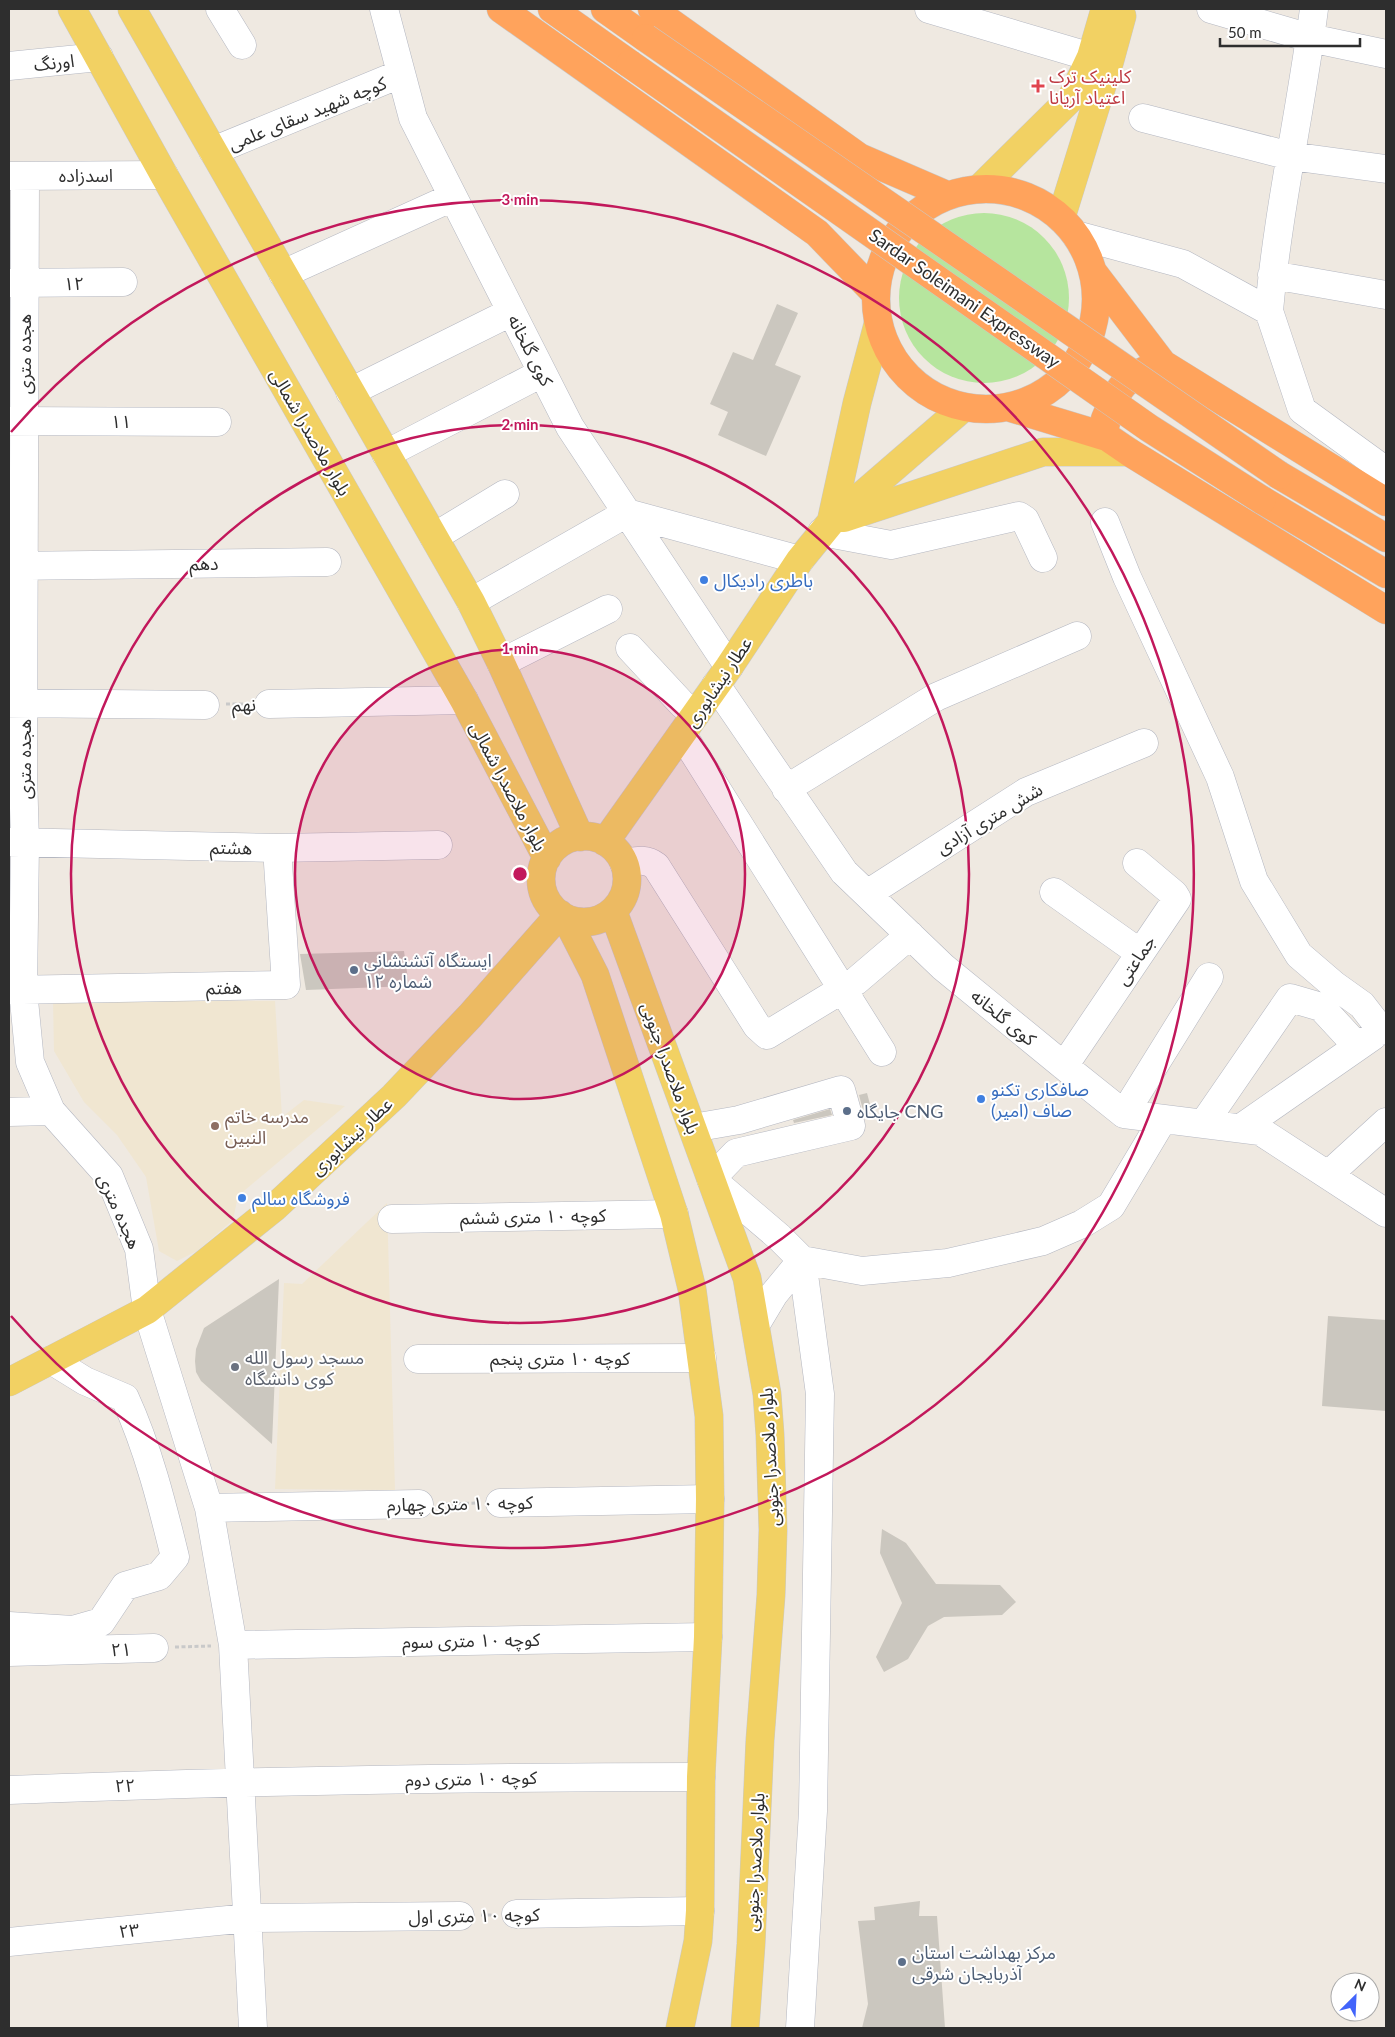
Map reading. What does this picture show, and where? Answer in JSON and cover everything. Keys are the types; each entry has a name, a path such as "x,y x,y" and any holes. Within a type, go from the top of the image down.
{"highway":[{"path":"501,9 817,233 875,293"},
{"name":"Sardar Soleimani Expressway","path":"552,9 1149,428 1262,500 1386,574"},
{"name":"Sardar Soleimani Expressway","path":"605,9 1279,474 1386,538"},
{"path":"652,9 859,157 947,195"},
{"path":"817,233 833,228 854,208 863,182 859,157"},
{"path":"979,189 1008,191 1036,201 1068,226 1086,252 1093,271 1096,301 1092,330 1080,358 1061,380 1036,398 1008,407 986,409 964,408 934,397 909,378 889,353 878,324 875,293 881,262 896,234 919,211 947,195 979,189"},
{"path":"1093,271 1163,364 1386,502"},
{"path":"1118,445 1105,419 1117,392 1138,372 1163,364"},
{"path":"1008,407 1118,445 1386,610"}],"main road":[{"name":"بلوار ملاصدرا شمالی","path":"72,9 164,175 464,700 547,858"},
{"path":"132,9 471,602 592,839 619,854 624,863 627,879 626,888 623,898 614,911 604,917 588,922 572,920 563,916"},
{"path":"979,189 1072,97 1091,58 1105,9"},
{"path":"1068,226 1124,9"},
{"name":"عطار نیشابوری","path":"826,527 878,324"},
{"name":"عطار نیشابوری","path":"592,839 689,725 800,560 826,527 964,408"},
{"path":"826,527 1043,452 1118,445"},
{"path":"592,839 562,843 547,858 542,870 542,888 548,902 563,916 595,975 674,1214 692,1289 709,1416 708,1637 701,1777 700,1911 698,1941 680,2028"},
{"name":"بلوار ملاصدرا جنوبی","path":"614,911 748,1278 767,1394 770,1427 773,1530 745,2028"},
{"name":"عطار نیشابوری","path":"9,1382 148,1310 275,1207 394,1096 563,916"}],"street":[{"path":"220,9 242,45"},
{"name":"کوی گلخانه","path":"384,9 412,118 570,428 627,513 723,676 786,790 844,872 943,967 1124,1114"},
{"path":"929,9 1091,58"},
{"path":"1211,9 1310,38 1386,54"},
{"path":"1314,9 1272,275 1269,311 1302,410 1386,471"},
{"name":"اورنگ","path":"9,66 99,57"},
{"name":"کوچه شهید سقای علمی","path":"213,151 400,74"},
{"path":"1142,118 1290,156 1386,169"},
{"name":"اسدزاده","path":"17,176 164,175"},
{"name":"هجده متری","path":"17,176 17,703 23,774 17,842 16,990 30,1062 51,1111 109,1176 139,1250 148,1310 209,1508 233,1645 253,2028"},
{"path":"283,274 453,197"},
{"path":"1068,226 1182,264 1269,311"},
{"path":"1272,275 1386,295"},
{"name":"۱۲","path":"17,284 123,282"},
{"path":"350,392 511,312"},
{"path":"386,454 542,373"},
{"name":"۱۱","path":"16,421 217,422"},
{"path":"434,537 505,494"},
{"path":"471,602 627,513 800,560"},
{"path":"826,527 891,545 1019,516 1025,520 1044,558"},
{"path":"1105,522 1128,577 1220,776 1254,881 1299,955 1334,985 1362,1005 1384,1030 1241,1128"},
{"name":"دهم","path":"16,566 327,562"},
{"path":"501,663 608,609"},
{"path":"786,790 936,697 1077,636"},
{"path":"630,648 682,704 689,725 843,989 882,1052"},
{"name":"نهم","path":"270,704 464,700"},
{"path":"17,703 205,705"},
{"name":"شش متری آزادی","path":"867,894 1026,792 1144,743"},
{"name":"هشتم","path":"17,842 277,848 438,845"},
{"name":"هفتم","path":"16,990 286,985 277,848"},
{"path":"624,863 640,860 648,861 656,866 757,1026 767,1036 856,982 910,935"},
{"name":"جماعتی","path":"1064,1066 1176,899 1174,894 1137,863"},
{"path":"1054,892 1140,953"},
{"path":"1209,978 1124,1114 1260,1130 1328,1175 1382,1203"},
{"path":"1204,1123 1290,998 1321,1007 1358,1046"},
{"path":"693,1128 739,1120 841,1090 851,1126 736,1153 711,1179 779,1237 802,1260 862,1271 948,1263 1043,1241 1082,1224 1110,1206 1163,1119"},
{"path":"9,1112 51,1111"},
{"path":"1328,1175 1386,1122"},
{"name":"کوچه ۱۰ متری ششم","path":"392,1219 674,1214"},
{"path":"756,1324 774,1294 802,1260"},
{"path":"800,2028 813,1811 820,1394 802,1260"},
{"name":"کوچه ۱۰ متری پنجم","path":"418,1359 702,1358"},
{"path":"9,1626 72,1630 101,1622 125,1586 159,1576 175,1557 136,1422 125,1398 85,1381 51,1360"},
{"name":"کوچه ۱۰ متری چهارم","path":"500,1503 710,1499"},
{"name":"کوچه ۱۰ متری چهارم","path":"209,1508 419,1504"},
{"name":"کوچه ۱۰ متری سوم","path":"233,1645 708,1637"},
{"name":"۲۱","path":"9,1652 154,1648"},
{"name":"کوچه ۱۰ متری دوم","path":"241,1781 487,1777 701,1777"},
{"name":"۲۲","path":"9,1790 241,1781"},
{"name":"کوچه ۱۰ متری اول","path":"516,1914 700,1911"},
{"name":"کوچه ۱۰ متری اول","path":"248,1918 460,1916"},
{"name":"۲۳","path":"9,1942 248,1918"}],"path":[{"name":"نهم","path":"205,705 270,704"},
{"name":"کوچه ۱۰ متری چهارم","path":"419,1504 500,1503"},
{"name":"۲۱","path":"154,1648 233,1645"},
{"name":"کوچه ۱۰ متری اول","path":"460,1916 516,1914"}],"shaded area":[{"name":"مدرسه خاتم النبین","path":"53,1001 275,1001 282,1117 304,1100 345,1106 238,1196 233,1220 197,1251 177,1261 159,1251 146,1177 117,1135 84,1102 54,1051"},
{"path":"387,1203 395,1490 275,1489 284,1283 302,1284"}],"green space":[{"path":"992,213 1017,219 1038,232 1050,244 1066,273 1069,298 1068,315 1063,331 1050,352 1038,364 1009,380 976,383 951,377 930,364 918,352 902,323 899,290 905,265 918,244 930,232 959,216"}],"building":[{"path":"777,304 798,313 775,365 801,376 766,456 718,435 728,412 710,404 733,352 753,360"},
{"name":"ایستگاه آتشنشانی شماره ۱۲","path":"404,951 409,986 306,990 300,954"},
{"path":"867,1093 872,1112 864,1114 859,1095"},
{"path":"830,1109 832,1115 794,1123 793,1120"},
{"name":"مسجد رسول الله کوی دانشگاه","path":"279,1279 272,1444 201,1381 196,1372 195,1361 196,1349 204,1328"},
{"path":"1328,1316 1386,1320 1386,1411 1322,1406"},
{"path":"882,1529 906,1543 936,1584 1000,1585 1016,1602 1002,1615 944,1617 928,1626 908,1659 884,1672 876,1657 902,1603 880,1553"},
{"name":"مرکز بهداشت استان آذربایجان شرقی","path":"920,1901 919,1916 937,1916 945,2028 862,2028 868,2004 858,1921 875,1920 874,1907"}],"place":[{"name":"کلینیک ترک اعتیاد آریانا","path":"1038,86"},
{"name":"باطری رادیکال","path":"704,580"},
{"name":"ایستگاه آتشنشانی شماره ۱۲","path":"354,970"},
{"name":"صافکاری تکنو صاف (امیر)","path":"981,1099"},
{"name":"جایگاه CNG","path":"847,1111"},
{"name":"مدرسه خاتم النبین","path":"215,1126"},
{"name":"فروشگاه سالم","path":"242,1198"},
{"name":"مسجد رسول الله کوی دانشگاه","path":"235,1367"},
{"name":"مرکز بهداشت استان آذربایجان شرقی","path":"902,1962"}]}
